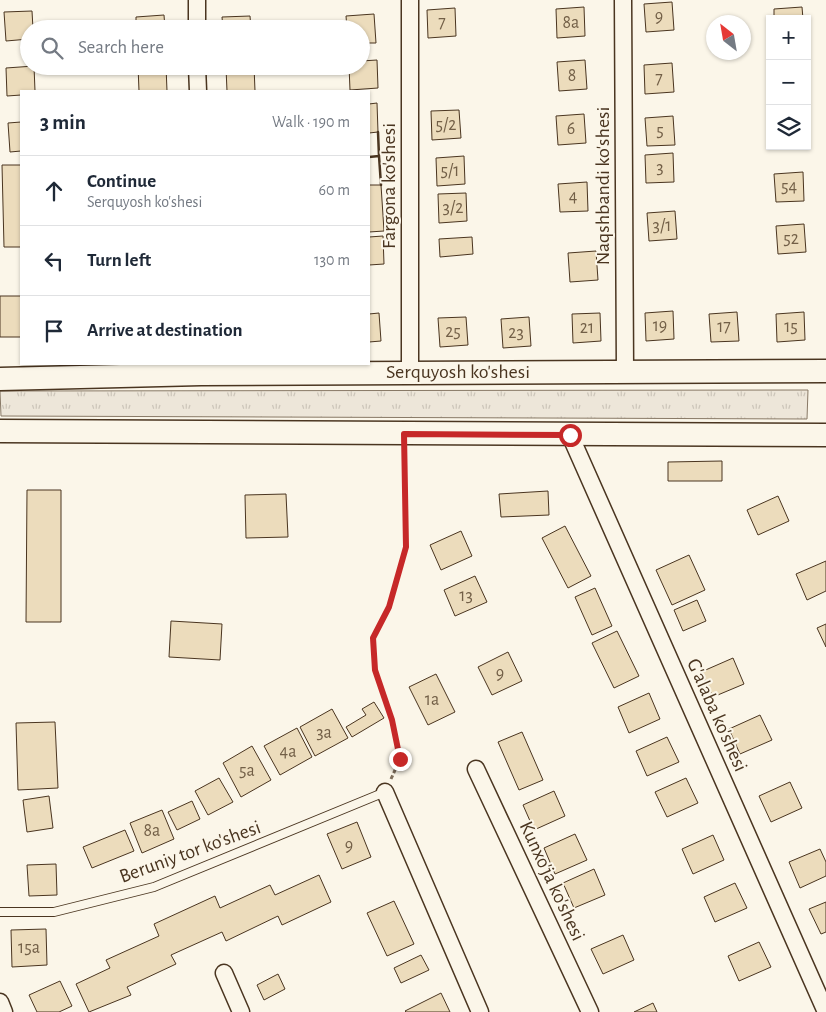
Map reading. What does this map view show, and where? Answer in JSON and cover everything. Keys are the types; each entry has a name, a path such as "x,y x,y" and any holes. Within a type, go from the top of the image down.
{"street":[{"path":"197,0 197,20"},
{"name":"Fargona ko'shesi","path":"410,0 410,372"},
{"name":"Naqshbandi ko'shesi","path":"623,0 625,371"},
{"path":"198,75 198,90"},
{"name":"Serquyosh ko'shesi","path":"0,378 201,369 410,372 826,371"},
{"path":"0,431 826,435"},
{"name":"G'alaba ko'shesi","path":"570,435 826,1012"},
{"name":"Kunxo'ja ko'shesi","path":"476,769 590,1012"},
{"path":"384,792 480,1012"},
{"path":"224,973 241,1012"},
{"path":"0,1002 4,1012"}],"lane":[{"name":"Beruniy tor ko'shesi","path":"0,912 54,912 154,887 384,792"}],"path":[{"path":"384,792 400,759 392,720 375,670 373,638 389,607 406,547 404,434"}],"green space":[{"path":"808,390 807,419 1,416 0,391"}],"building":[{"path":"672,2 674,30 646,32 644,4"},
{"path":"584,7 585,36 557,38 556,9"},
{"path":"802,7 803,15 774,15 774,9"},
{"path":"455,8 456,36 428,38 427,10"},
{"path":"32,11 32,20 20,20 20,40 6,41 4,12"},
{"path":"374,14 376,43 370,43 370,20 346,20 346,16"},
{"path":"164,15 164,20 136,20 136,17"},
{"path":"250,16 250,20 222,20 222,17"},
{"path":"370,60 377,60 378,88 350,90 349,75 370,75"},
{"path":"585,60 587,89 559,91 557,62"},
{"path":"672,63 674,92 645,94 644,65"},
{"path":"20,67 20,75 34,75 35,90 20,90 20,95 7,96 6,68"},
{"path":"138,75 166,75 167,90 139,90"},
{"path":"226,75 254,75 255,90 227,90"},
{"path":"377,103 378,132 370,133 370,104"},
{"path":"459,110 461,138 432,140 431,111"},
{"path":"584,114 586,143 558,145 556,116"},
{"path":"673,116 675,145 647,146 645,118"},
{"path":"20,122 20,151 10,152 8,123"},
{"path":"673,153 674,182 646,183 645,155"},
{"path":"464,156 465,184 437,186 436,158"},
{"path":"2,165 20,165 20,247 4,247"},
{"path":"803,172 804,201 776,202 774,174"},
{"path":"587,182 588,211 560,212 558,184"},
{"path":"370,185 381,185 384,231 370,232"},
{"path":"466,193 467,221 439,223 438,194"},
{"path":"675,211 677,239 649,241 647,213"},
{"path":"804,224 806,252 778,254 776,226"},
{"path":"383,236 384,264 370,265 370,237"},
{"path":"472,237 473,254 440,257 439,239"},
{"path":"596,251 598,280 570,282 568,253"},
{"path":"0,296 20,296 20,337 0,337"},
{"path":"673,311 674,339 646,341 645,313"},
{"path":"737,312 739,341 711,342 709,314"},
{"path":"804,312 805,340 777,342 776,314"},
{"path":"379,313 381,341 370,342 370,314"},
{"path":"600,313 601,341 573,343 572,314"},
{"path":"466,317 468,345 440,347 438,318"},
{"path":"529,317 531,346 503,348 501,319"},
{"path":"722,461 722,481 668,481 668,462"},
{"path":"27,490 61,490 61,622 26,622"},
{"path":"548,491 549,515 501,517 499,494"},
{"path":"286,494 288,537 246,538 245,495"},
{"path":"778,496 789,521 758,535 747,510"},
{"path":"565,526 591,576 568,588 542,538"},
{"path":"461,531 472,556 441,570 430,545"},
{"path":"689,555 705,590 672,605 656,570"},
{"path":"826,561 826,591 807,600 796,574"},
{"path":"475,576 487,602 455,616 444,590"},
{"path":"595,588 612,626 592,635 575,597"},
{"path":"697,600 706,621 683,631 674,610"},
{"path":"171,621 222,624 220,660 169,657"},
{"path":"826,624 826,647 817,628"},
{"path":"617,631 639,676 614,688 592,643"},
{"path":"508,652 522,681 492,695 478,667"},
{"path":"733,658 744,684 713,697 701,672"},
{"path":"436,674 455,712 428,725 409,687"},
{"path":"649,693 660,719 629,733 618,707"},
{"path":"374,702 384,718 352,737 346,727 366,715 362,709"},
{"path":"332,709 348,738 315,756 300,727"},
{"path":"760,715 772,740 740,754 729,729"},
{"path":"55,722 58,788 18,790 16,723"},
{"path":"297,728 312,757 280,775 264,746"},
{"path":"522,732 543,780 519,790 498,742"},
{"path":"667,737 679,762 647,776 636,751"},
{"path":"252,746 271,780 241,797 223,763"},
{"path":"219,778 233,802 208,815 195,791"},
{"path":"686,778 698,803 667,817 655,792"},
{"path":"790,782 802,808 771,822 759,796"},
{"path":"554,791 565,816 534,830 523,805"},
{"path":"49,796 53,828 27,832 23,800"},
{"path":"192,801 200,819 177,830 168,812"},
{"path":"162,810 174,839 142,853 130,823"},
{"path":"357,822 371,857 342,869 327,834"},
{"path":"125,830 134,851 92,868 83,847"},
{"path":"575,834 587,860 555,874 544,848"},
{"path":"713,835 724,860 693,874 682,849"},
{"path":"820,849 826,862 826,876 800,888 789,862"},
{"path":"56,864 57,895 29,896 27,865"},
{"path":"594,869 605,895 574,908 563,883"},
{"path":"319,875 331,902 282,925 278,916 226,941 222,932 171,955 176,964 127,987 131,995 89,1012 76,984 110,968 106,960 159,936 154,924 215,896 220,908 270,885 275,895"},
{"path":"735,883 747,908 715,922 704,897"},
{"path":"394,901 414,944 387,956 367,913"},
{"path":"826,902 826,932 821,934 809,909"},
{"path":"46,929 47,965 12,967 11,930"},
{"path":"623,935 634,960 603,974 591,949"},
{"path":"759,942 771,967 739,981 728,956"},
{"path":"421,955 429,970 401,983 394,968"},
{"path":"278,974 285,989 264,1000 257,985"},
{"path":"60,981 72,1006 59,1012 37,1012 29,995"},
{"path":"441,993 450,1012 405,1011"},
{"path":"653,1003 657,1012 634,1012"}],"wall":[{"path":"370,157 379,156 378,132"},
{"path":"379,156 381,185"}],"route":[{"path":"400,759 392,720 375,670 373,638 389,607 406,547 404,434 570,435"}]}
